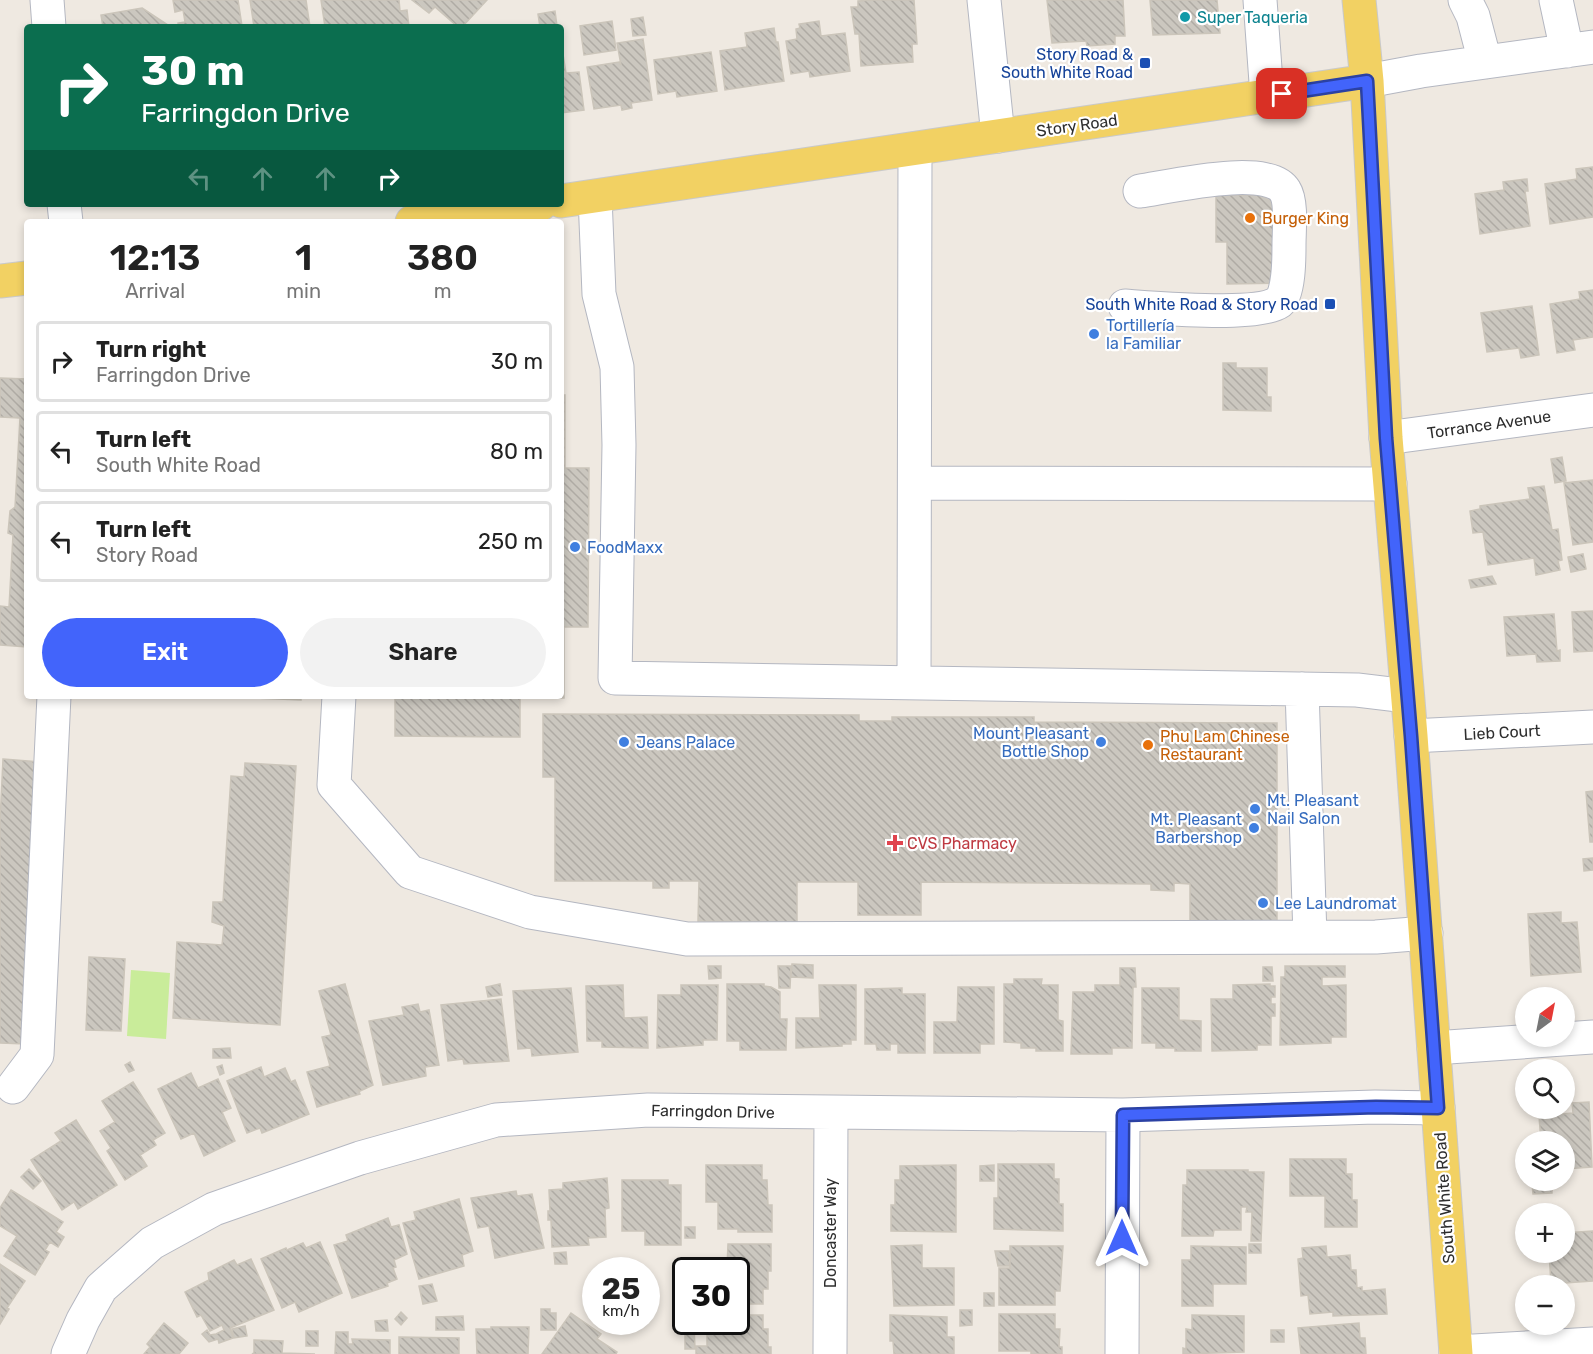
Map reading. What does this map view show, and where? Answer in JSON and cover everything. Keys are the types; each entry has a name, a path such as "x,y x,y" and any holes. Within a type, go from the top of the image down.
{"main road":[{"name":"South White Road","path":"1359,0 1367,81 1386,438 1411,736 1456,1353"},
{"name":"Story Road","path":"564,201 1367,81"},
{"path":"434,219 520,207"},
{"path":"0,282 24,278"}],"street":[{"path":"47,0 49,24"},
{"path":"984,0 998,136"},
{"path":"1260,0 1268,96"},
{"path":"1465,0 1473,16 1485,62"},
{"path":"1556,0 1580,49"},
{"name":"Story Road","path":"1367,81 1580,49"},
{"path":"914,683 915,148"},
{"path":"1125,306 1246,311 1278,303 1284,294 1289,261 1289,207 1287,192 1279,183 1263,179 1229,177 1140,191"},
{"path":"595,197 599,294 617,367 619,445 615,678 1357,690 1407,696"},
{"name":"Torrance Avenue","path":"1386,438 1593,410"},
{"path":"915,483 1390,484"},
{"path":"1302,689 1310,937"},
{"path":"13,1087 38,1055 54,699"},
{"path":"339,699 334,785 410,872 530,912 687,939 1376,937 1426,933"},
{"name":"Lieb Court","path":"1411,736 1593,727"},
{"path":"1434,1048 1593,1037"},
{"name":"Farringdon Drive","path":"68,1354 101,1288 152,1243 214,1209 360,1158 496,1120 648,1110 1123,1115 1376,1107 1438,1108"},
{"name":"Doncaster Way","path":"830,1354 831,1113"},
{"path":"1122,1354 1123,1115"},
{"path":"1456,1353 1593,1344"}],"green space":[{"path":"131,970 170,973 166,1039 127,1036"}],"building":[{"path":"173,0 238,0 242,24 178,24 185,22 183,10 175,12"},
{"path":"250,0 306,0 310,24 254,24"},
{"path":"321,0 399,0 400,11 407,10 409,24 325,24"},
{"path":"412,0 487,0 465,24 455,24 435,7 429,13"},
{"path":"914,0 917,44 912,44 913,62 861,66 859,34 855,34 851,7 858,7 858,1"},
{"path":"1047,0 1123,0 1125,36 1115,36 1115,44 1087,46 1086,41 1052,43"},
{"name":"Super Taqueria","path":"1150,0 1217,0 1220,33 1153,35"},
{"path":"142,8 166,24 102,24 101,15"},
{"path":"555,11 557,24 540,24 538,14"},
{"path":"643,17 646,35 633,36 631,19"},
{"path":"612,21 616,50 584,55 580,26"},
{"path":"819,21 821,36 845,33 850,71 810,77 809,71 791,74 786,41 797,39 796,29 800,28 799,24"},
{"path":"774,28 784,81 725,90 720,51 747,47 745,33"},
{"path":"643,39 652,100 631,103 632,108 622,110 621,105 594,109 587,67 619,62 621,65 617,43"},
{"path":"711,52 717,91 677,97 676,91 658,94 654,60"},
{"path":"564,60 566,73 579,72 584,110 564,113"},
{"path":"1593,167 1593,217 1550,224 1545,184 1577,179 1576,169"},
{"path":"1527,179 1528,191 1525,191 1530,226 1480,234 1475,194 1504,190 1503,182"},
{"name":"Burger King","path":"1216,195 1284,195 1284,283 1227,284 1227,242 1216,242"},
{"path":"1593,290 1593,337 1573,340 1575,350 1557,353 1550,304 1580,299 1579,292"},
{"path":"1532,306 1539,355 1521,358 1519,348 1487,352 1481,313"},
{"path":"1223,363 1236,363 1236,368 1267,368 1267,397 1271,397 1271,411 1223,410"},
{"path":"0,378 24,379 24,647 0,645 0,606 9,607 13,535 8,533 10,511 15,507 20,418 0,417"},
{"name":"FoodMaxx","path":"564,395 565,468 589,468 588,627 564,627"},
{"path":"1562,457 1566,481 1555,483 1551,459"},
{"path":"1593,480 1593,542 1573,545 1564,483"},
{"path":"1544,486 1552,530 1558,529 1562,560 1558,561 1560,570 1536,575 1534,558 1488,565 1483,532 1473,533 1470,511 1480,509 1480,506 1530,499 1528,488"},
{"path":"1583,554 1586,569 1571,572 1568,557"},
{"path":"1492,576 1496,584 1471,588 1469,580"},
{"path":"1593,611 1593,651 1574,652 1572,612"},
{"path":"1554,614 1560,661 1537,662 1536,654 1507,656 1504,617"},
{"name":"FoodMaxx","path":"395,699 520,699 520,737 395,736"},
{"path":"543,714 859,715 859,721 892,721 892,717 1034,717 1034,722 1277,723 1277,923 1190,922 1190,884 1174,883 1174,891 1151,890 1151,884 921,882 921,915 858,915 858,882 797,882 797,922 698,921 699,881 669,881 669,888 653,888 653,881 555,881 555,777 543,777"},
{"path":"3,759 40,762 26,1044 0,1043 0,822"},
{"path":"245,763 296,766 280,1025 173,1018 177,942 222,945 224,926 212,922 213,902 223,902 231,776 244,777"},
{"path":"1593,791 1593,842 1590,842 1586,792"},
{"path":"1593,858 1593,870 1584,871 1583,859"},
{"path":"1561,912 1561,923 1577,922 1581,972 1531,976 1528,914"},
{"path":"89,957 125,959 121,1031 86,1030"},
{"path":"792,964 813,965 813,978 791,977"},
{"path":"708,966 721,966 721,978 709,979"},
{"path":"778,966 791,966 790,988 779,988"},
{"path":"1285,966 1345,966 1345,977 1322,977 1322,986 1346,985 1346,1037 1331,1037 1331,1043 1280,1045 1281,977 1285,977"},
{"path":"1263,967 1272,967 1273,981 1263,981"},
{"path":"1120,968 1135,968 1132,1048 1112,1048 1112,1054 1071,1054 1073,992 1095,992 1095,985 1120,985"},
{"path":"1014,979 1042,979 1041,985 1058,985 1058,1020 1063,1021 1063,1051 1036,1051 1036,1048 1021,1048 1021,1043 1004,1042 1004,984 1014,984"},
{"path":"345,984 373,1085 360,1091 358,1089 360,1094 317,1107 307,1072 330,1066 322,1037 331,1035 319,991"},
{"path":"500,984 502,995 488,997 486,987"},
{"path":"727,984 764,984 780,992 780,1019 787,1019 786,1050 740,1050 740,1041 727,1041"},
{"path":"1270,984 1270,986 1275,986 1275,997 1271,997 1271,1004 1275,1004 1275,1016 1271,1016 1271,1045 1257,1045 1257,1050 1212,1051 1211,999 1233,999 1233,985"},
{"path":"623,985 624,1018 647,1017 648,1048 602,1047 602,1041 587,1041 586,986"},
{"path":"681,985 718,985 717,1040 703,1040 703,1045 657,1048 658,995 681,995"},
{"path":"819,985 856,985 856,1040 851,1040 851,1044 796,1048 796,1018 820,1018"},
{"path":"958,987 994,987 994,1044 980,1044 980,1053 934,1053 934,1022 957,1022"},
{"path":"571,988 578,1052 532,1056 531,1048 518,1049 513,991"},
{"path":"902,988 902,994 925,994 925,1053 898,1053 898,1044 890,1044 890,1050 877,1050 876,1044 865,1044 865,989"},
{"path":"1142,988 1179,988 1179,1020 1201,1021 1201,1051 1175,1051 1175,1048 1156,1048 1156,1043 1142,1043"},
{"path":"501,999 509,1061 464,1064 463,1059 448,1061 441,1005"},
{"path":"418,1004 420,1012 429,1010 439,1065 425,1067 426,1076 383,1085 369,1021 404,1015 402,1007"},
{"path":"230,1048 231,1058 213,1058 213,1049"},
{"path":"130,1062 134,1070 129,1072 125,1065"},
{"path":"222,1065 224,1073 220,1075 217,1067"},
{"path":"261,1067 264,1077 285,1068 291,1082 295,1080 309,1114 262,1133 260,1128 247,1133 227,1081"},
{"path":"191,1073 198,1088 218,1079 231,1108 222,1112 235,1141 204,1156 194,1133 181,1139 158,1089"},
{"path":"133,1082 165,1133 153,1140 156,1145 140,1155 147,1166 125,1180 107,1151 111,1148 100,1131 115,1122 102,1101"},
{"path":"1589,1102 1592,1167 1575,1168 1575,1131 1540,1131 1539,1119 1575,1119 1575,1103"},
{"path":"76,1120 117,1185 78,1209 74,1202 62,1210 31,1160 61,1141 55,1133"},
{"path":"1290,1159 1346,1159 1346,1174 1352,1174 1352,1200 1357,1200 1357,1227 1325,1227 1325,1196 1290,1196"},
{"path":"998,1164 1054,1164 1054,1179 1059,1179 1059,1204 1063,1204 1063,1231 994,1229 994,1198 998,1198"},
{"path":"706,1165 762,1165 762,1180 767,1180 768,1205 772,1205 772,1232 738,1232 738,1229 718,1229 718,1202 706,1202"},
{"path":"956,1165 956,1232 891,1231 891,1205 895,1205 895,1180 900,1180 900,1166"},
{"path":"994,1165 994,1181 980,1181 980,1166"},
{"path":"29,1169 41,1181 33,1189 21,1177"},
{"path":"1187,1170 1264,1172 1261,1241 1251,1241 1252,1212 1246,1212 1247,1207 1241,1207 1241,1230 1214,1230 1213,1236 1182,1236 1183,1185 1187,1185"},
{"path":"607,1178 609,1208 605,1209 606,1237 588,1238 589,1245 552,1247 551,1220 548,1220 549,1190 563,1189 563,1183"},
{"path":"622,1180 668,1180 668,1185 681,1185 681,1245 645,1245 645,1231 622,1231"},
{"path":"11,1190 63,1222 56,1232 64,1237 58,1247 50,1242 45,1250 49,1252 35,1275 4,1256 17,1236 0,1226 0,1208"},
{"path":"516,1191 517,1196 532,1194 544,1248 495,1258 489,1226 478,1228 471,1198"},
{"path":"1533,1191 1552,1191 1552,1193 1533,1194"},
{"path":"459,1199 473,1251 462,1255 464,1266 419,1279 403,1223 416,1220 414,1212"},
{"path":"388,1218 391,1227 399,1225 407,1254 394,1260 396,1267 393,1268 397,1279 387,1283 388,1286 352,1298 334,1245 348,1241 346,1235"},
{"path":"685,1227 695,1227 695,1238 685,1238"},
{"path":"1593,1231 1593,1281 1575,1282 1575,1275 1550,1275 1550,1263 1575,1263 1575,1232"},
{"path":"320,1242 342,1293 299,1312 295,1302 282,1308 261,1259 303,1243 306,1248"},
{"path":"728,1244 771,1244 771,1271 768,1271 768,1289 763,1289 763,1304 750,1304 750,1257 727,1257"},
{"path":"1249,1244 1261,1244 1261,1253 1249,1253"},
{"path":"922,1245 922,1268 954,1268 954,1305 894,1306 891,1246"},
{"path":"1010,1246 1063,1246 1060,1291 1055,1291 1055,1305 999,1305 999,1268 1010,1268"},
{"path":"1191,1246 1246,1247 1246,1284 1213,1284 1213,1306 1182,1306 1182,1260 1191,1260"},
{"path":"1326,1246 1327,1257 1350,1255 1351,1270 1356,1270 1357,1288 1362,1287 1362,1291 1385,1289 1387,1314 1333,1316 1333,1312 1310,1314 1308,1295 1301,1296 1298,1259 1303,1258 1302,1248"},
{"path":"995,1251 1009,1251 1010,1266 998,1266"},
{"path":"566,1252 567,1264 555,1264 554,1253"},
{"path":"251,1259 274,1310 230,1328 233,1338 219,1343 218,1339 209,1342 202,1334 207,1330 210,1335 216,1334 224,1330 222,1325 210,1331 201,1315 197,1317 185,1292 209,1280 208,1273 234,1260 237,1265"},
{"path":"0,1264 25,1281 7,1308 9,1309 0,1324"},
{"path":"432,1284 437,1301 423,1304 419,1286"},
{"path":"984,1293 994,1293 994,1306 984,1306"},
{"path":"541,1309 550,1309 550,1313 556,1313 556,1330 541,1330"},
{"path":"960,1310 972,1310 972,1325 960,1326"},
{"path":"401,1312 407,1318 401,1325 395,1319"},
{"path":"571,1313 582,1321 582,1335 600,1335 597,1339 617,1352 616,1354 542,1354"},
{"path":"999,1314 1055,1314 1055,1329 1060,1329 1059,1347 1062,1347 1062,1354 999,1351"},
{"path":"750,1315 763,1315 763,1329 768,1329 768,1347 771,1347 771,1354 696,1354 696,1346 707,1346 707,1335 750,1335"},
{"path":"890,1315 947,1317 947,1337 954,1337 954,1354 894,1354 893,1341 890,1341"},
{"path":"1192,1315 1244,1316 1244,1352 1183,1354 1183,1348 1186,1349 1186,1329 1192,1330"},
{"path":"463,1316 464,1330 436,1330 436,1317"},
{"path":"387,1320 388,1331 376,1331 375,1321"},
{"path":"164,1323 188,1343 179,1354 144,1354 150,1347 147,1344"},
{"path":"1359,1323 1360,1338 1365,1338 1366,1354 1301,1354 1298,1328"},
{"path":"245,1326 247,1336 234,1338 232,1329"},
{"path":"491,1327 529,1327 528,1354 477,1354 476,1329 491,1329"},
{"path":"1271,1330 1284,1330 1284,1342 1271,1342"},
{"path":"306,1331 318,1331 318,1346 306,1346"},
{"path":"336,1332 348,1332 348,1344 353,1344 352,1339 390,1340 390,1354 335,1354"},
{"path":"685,1335 694,1335 695,1349 685,1349"},
{"path":"399,1337 459,1338 459,1354 399,1354"},
{"path":"254,1340 283,1341 282,1353 315,1354 252,1354 254,1353"}],"place":[{"name":"Super Taqueria","path":"1185,17"},
{"name":"Story Road & South White Road","path":"1145,63"},
{"name":"Burger King","path":"1250,218"},
{"name":"South White Road & Story Road","path":"1330,304"},
{"name":"Tortillería la Familiar","path":"1094,334"},
{"name":"FoodMaxx","path":"575,547"},
{"name":"Jeans Palace","path":"624,742"},
{"name":"Mount Pleasant Bottle Shop","path":"1101,742"},
{"name":"Phu Lam Chinese Restaurant","path":"1148,745"},
{"name":"Mt. Pleasant Nail Salon","path":"1255,809"},
{"name":"Mt. Pleasant Barbershop","path":"1254,828"},
{"name":"CVS Pharmacy","path":"895,843"},
{"name":"Lee Laundromat","path":"1263,903"}],"route":[{"path":"1122,1238 1123,1115 1376,1107 1438,1108 1411,736 1386,438 1367,81 1282,94"}]}
